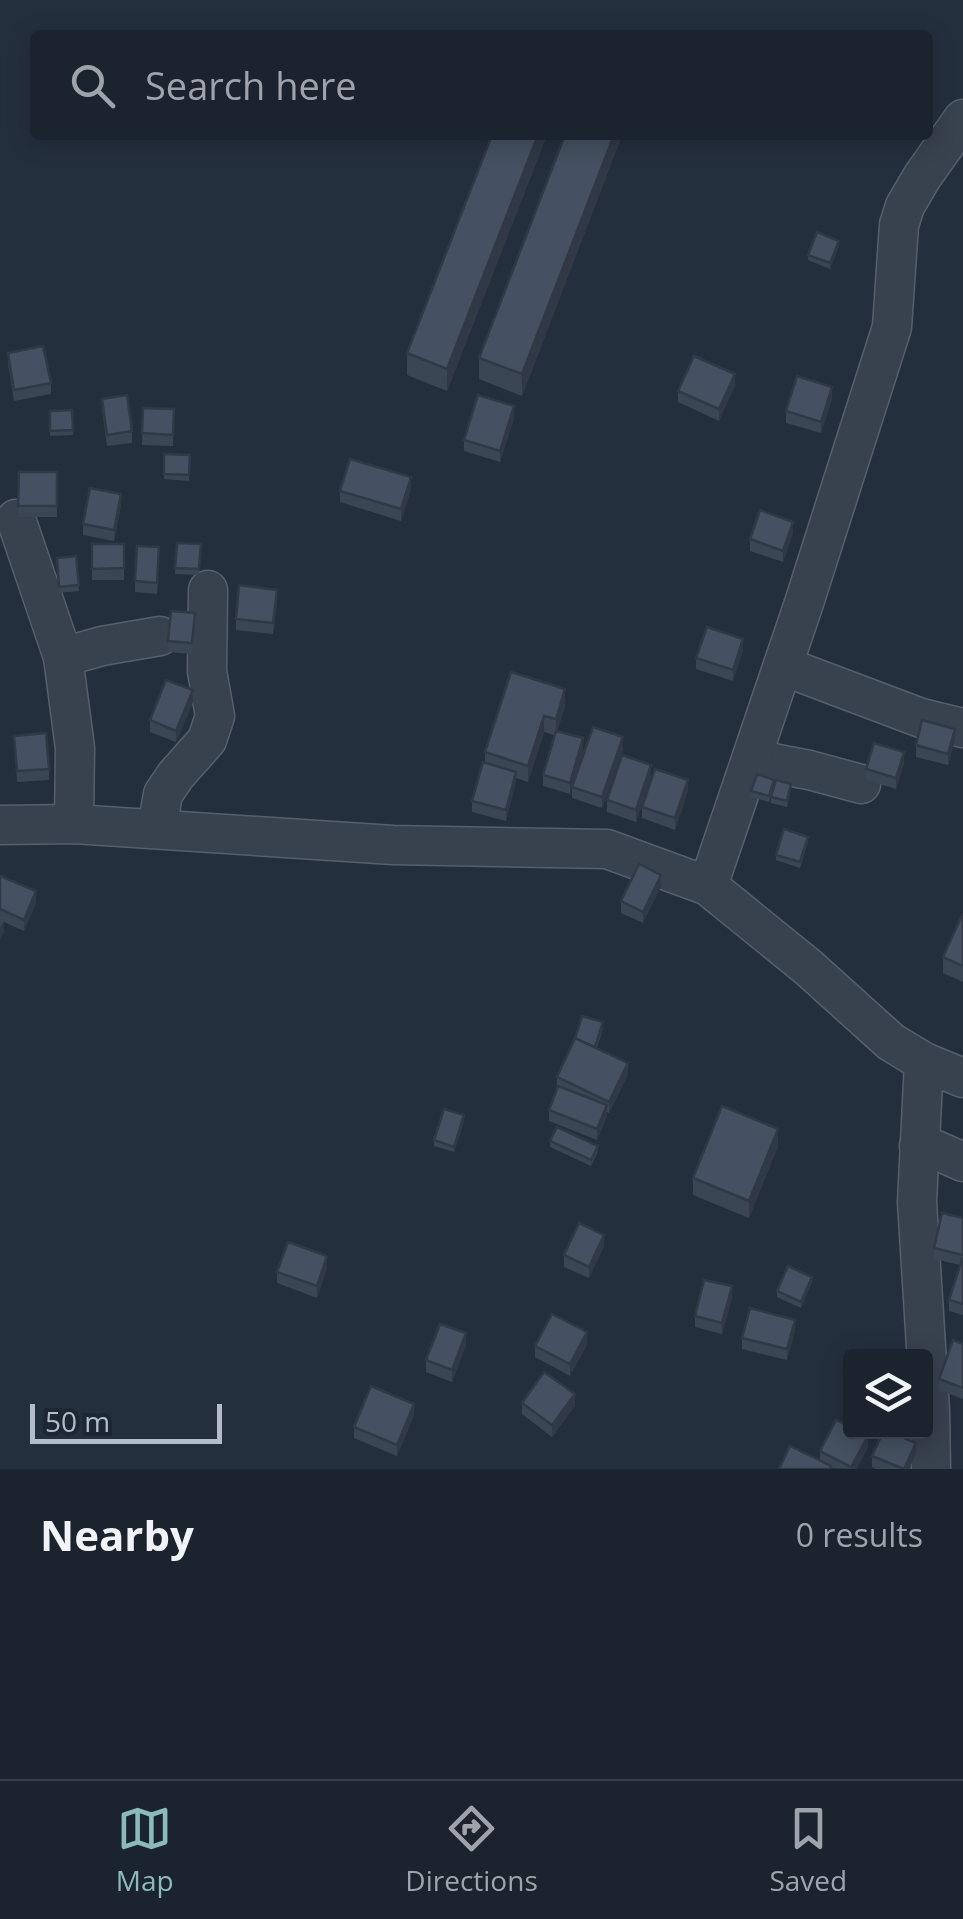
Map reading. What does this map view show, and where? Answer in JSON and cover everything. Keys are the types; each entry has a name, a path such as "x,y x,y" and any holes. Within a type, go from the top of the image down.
{"street":[{"path":"708,886 892,327 899,224 922,176 963,119"},
{"path":"16,519 62,657 76,748 74,824"},
{"path":"157,829 163,794 207,740 215,716 207,671 208,590"},
{"path":"62,657 160,636"},
{"path":"783,666 921,718 963,728"},
{"path":"752,759 862,784"},
{"path":"0,825 74,824 394,845 606,848 708,886 810,968 872,1027 924,1062 963,1078"},
{"path":"924,1062 917,1202 934,1468"},
{"path":"920,1146 963,1162"}],"building":[{"path":"490,140 536,140 447,369 407,353"},
{"path":"563,140 612,140 522,374 479,358"},
{"path":"817,232 839,241 830,263 808,255"},
{"path":"43,346 51,383 14,390 8,353"},
{"path":"694,356 735,374 719,409 678,391"},
{"path":"797,376 832,387 821,422 786,411"},
{"path":"127,395 132,431 107,435 102,399"},
{"path":"478,395 514,406 500,451 464,440"},
{"path":"143,408 174,409 173,435 142,433"},
{"path":"72,410 73,430 50,431 50,411"},
{"path":"164,454 190,455 189,475 164,474"},
{"path":"350,459 411,477 401,509 340,491"},
{"path":"19,472 57,472 57,506 18,506"},
{"path":"90,488 121,494 114,530 83,524"},
{"path":"760,510 793,522 783,551 750,539"},
{"path":"177,543 201,544 199,569 175,568"},
{"path":"92,544 124,544 124,568 92,569"},
{"path":"137,546 159,547 157,583 135,581"},
{"path":"76,556 79,585 59,587 57,558"},
{"path":"239,585 277,590 273,623 236,619"},
{"path":"171,611 195,613 192,643 168,641"},
{"path":"707,627 743,639 733,670 696,658"},
{"path":"511,672 565,689 556,719 544,716 528,766 485,752"},
{"path":"166,680 193,690 176,731 150,720"},
{"path":"922,720 955,729 948,754 916,745"},
{"path":"593,727 623,737 602,797 572,787"},
{"path":"556,731 583,738 570,783 543,775"},
{"path":"46,733 49,769 17,771 14,736"},
{"path":"874,743 904,752 896,778 866,769"},
{"path":"622,755 651,765 636,810 607,800"},
{"path":"483,762 516,772 506,810 472,801"},
{"path":"655,769 688,780 675,818 642,807"},
{"path":"757,774 774,780 769,796 751,791"},
{"path":"776,780 791,784 787,801 771,797"},
{"path":"784,829 808,837 800,862 776,855"},
{"path":"639,864 661,875 643,912 621,901"},
{"path":"0,876 36,891 24,920 0,909"},
{"path":"963,913 963,966 943,957"},
{"path":"582,1016 603,1022 595,1047 575,1039"},
{"path":"575,1038 628,1063 609,1102 557,1077"},
{"path":"558,1086 607,1105 597,1129 549,1110"},
{"path":"722,1106 778,1129 749,1201 693,1178"},
{"path":"444,1109 464,1115 454,1147 434,1140"},
{"path":"557,1127 598,1146 591,1160 550,1141"},
{"path":"942,1213 963,1218 963,1255 934,1248"},
{"path":"579,1223 604,1235 589,1267 564,1255"},
{"path":"288,1242 327,1256 317,1286 277,1272"},
{"path":"963,1260 963,1304 949,1300"},
{"path":"788,1266 812,1277 801,1302 777,1291"},
{"path":"704,1280 732,1286 722,1323 695,1316"},
{"path":"750,1308 795,1320 787,1349 742,1338"},
{"path":"552,1314 587,1332 570,1364 535,1346"},
{"path":"440,1324 466,1333 452,1370 426,1360"},
{"path":"953,1340 963,1344 963,1388 939,1379"},
{"path":"544,1372 575,1394 552,1425 522,1403"},
{"path":"371,1386 414,1404 397,1445 354,1427"},
{"path":"836,1420 843,1424 843,1439 866,1439 851,1467 820,1451"},
{"path":"880,1439 916,1443 904,1469 872,1456"},
{"path":"790,1446 831,1466 830,1469 779,1469"}]}
